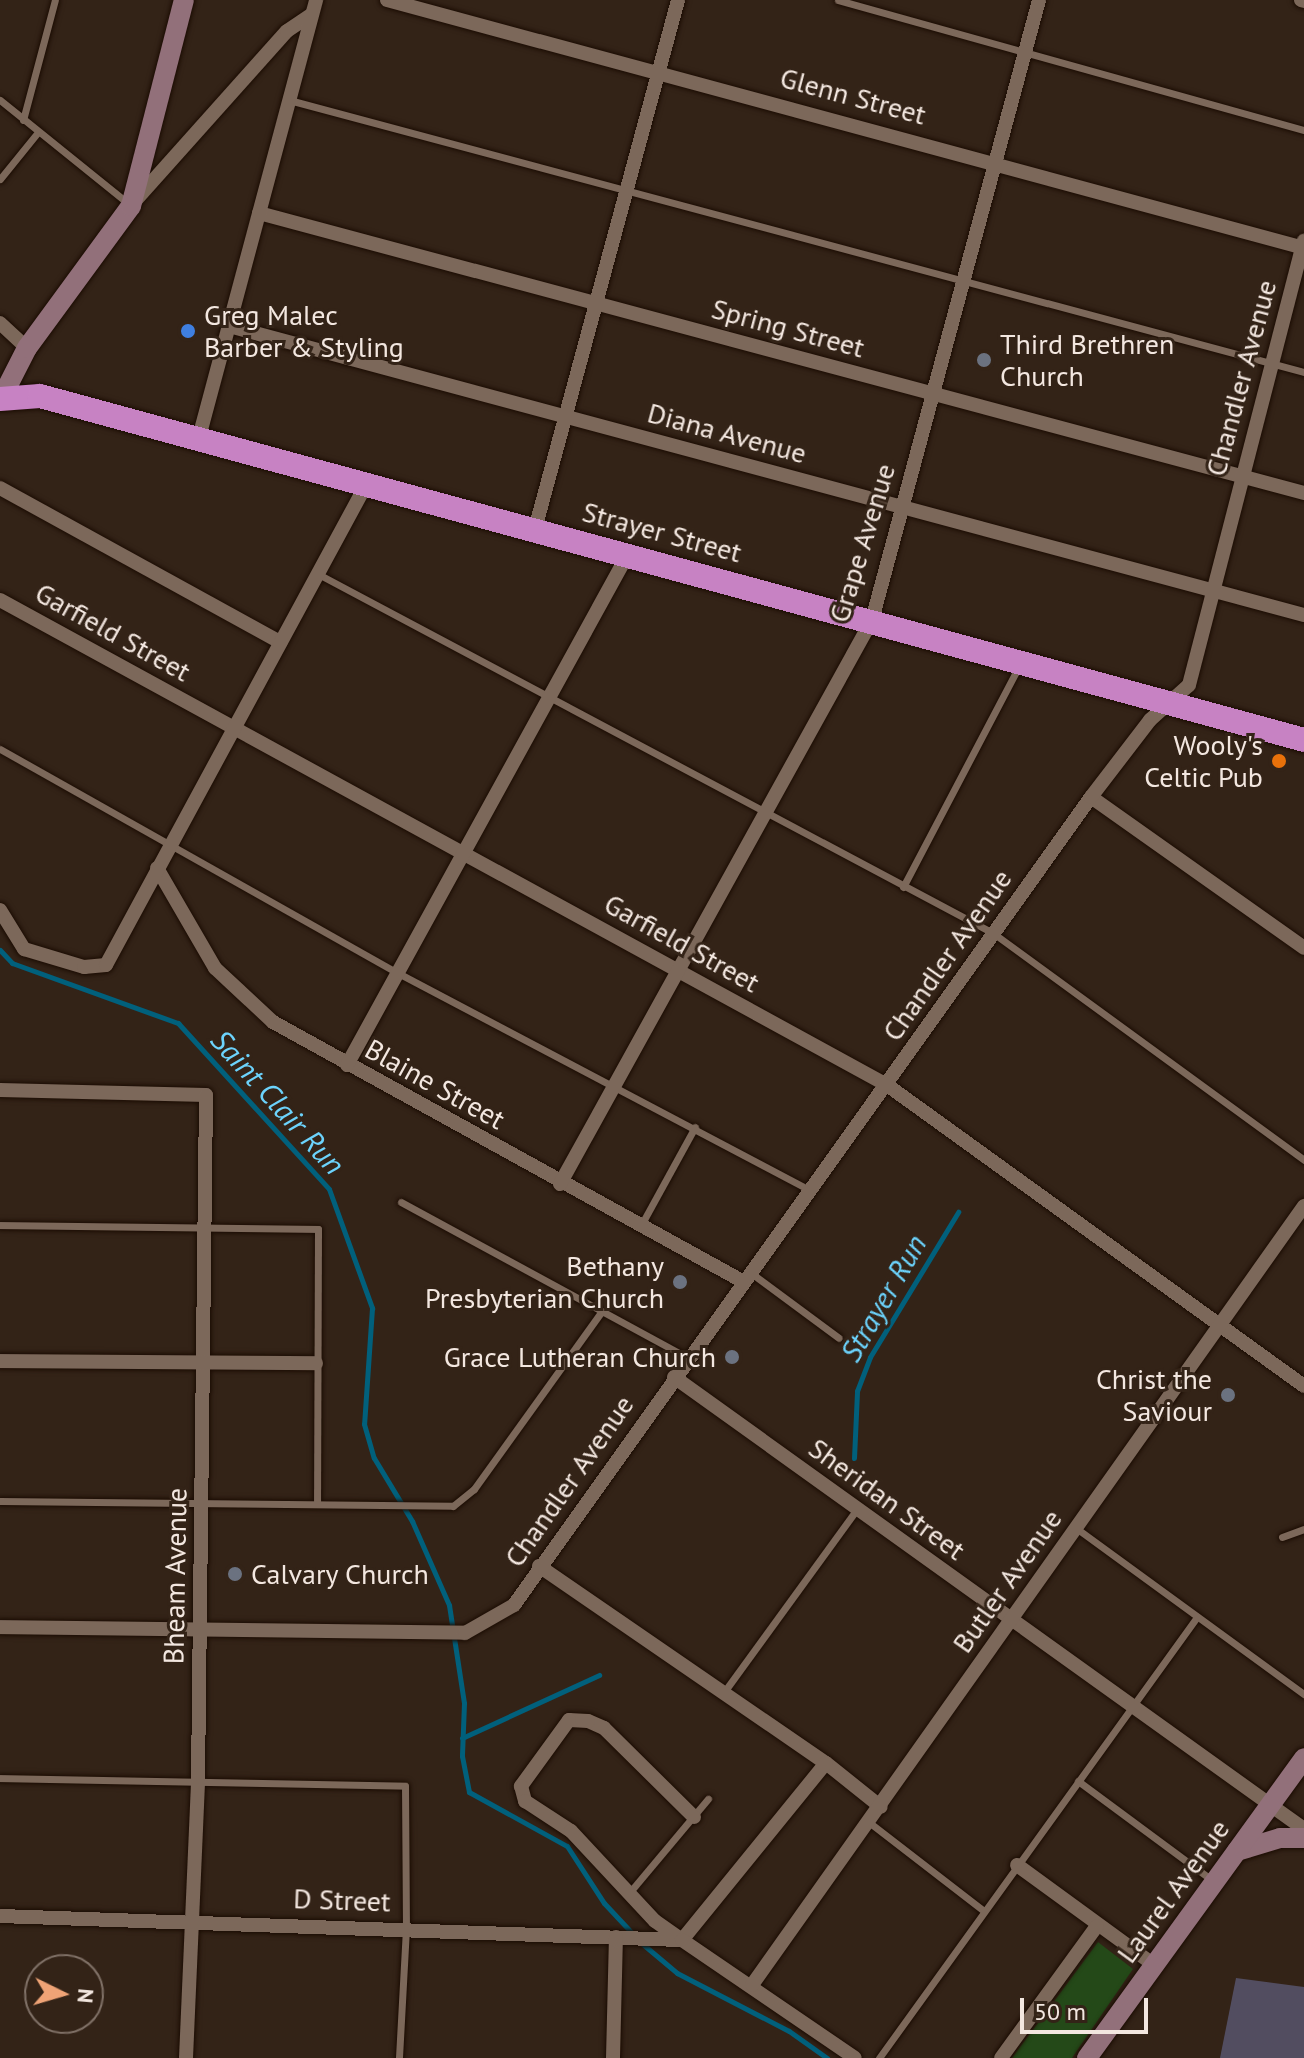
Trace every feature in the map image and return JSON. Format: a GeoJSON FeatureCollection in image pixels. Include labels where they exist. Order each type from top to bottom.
{"type":"FeatureCollection","features":[{"type":"Feature","properties":{"kind":"highway","name":"Strayer Street"},"geometry":{"type":"LineString","coordinates":[[1,399],[40,396],[1304,740]]}},
{"type":"Feature","properties":{"kind":"street"},"geometry":{"type":"LineString","coordinates":[[131,206],[184,0]]}},
{"type":"Feature","properties":{"kind":"street","name":"Glenn Street"},"geometry":{"type":"LineString","coordinates":[[387,0],[996,161],[1303,246]]}},
{"type":"Feature","properties":{"kind":"street"},"geometry":{"type":"LineString","coordinates":[[535,529],[678,0]]}},
{"type":"Feature","properties":{"kind":"street","name":"Grape Avenue"},"geometry":{"type":"LineString","coordinates":[[560,1184],[764,810],[872,620],[1039,0]]}},
{"type":"Feature","properties":{"kind":"street"},"geometry":{"type":"LineString","coordinates":[[1,399],[27,348],[131,206],[287,31],[314,7]]}},
{"type":"Feature","properties":{"kind":"street"},"geometry":{"type":"LineString","coordinates":[[198,441],[314,7]]}},
{"type":"Feature","properties":{"kind":"street","name":"Spring Street"},"geometry":{"type":"LineString","coordinates":[[259,213],[1304,493]]}},
{"type":"Feature","properties":{"kind":"street","name":"Chandler Avenue"},"geometry":{"type":"LineString","coordinates":[[199,1630],[465,1633],[481,1627],[514,1605],[1091,797],[1150,720],[1173,703],[1189,685],[1303,246]]}},
{"type":"Feature","properties":{"kind":"street"},"geometry":{"type":"LineString","coordinates":[[0,323],[27,348]]}},
{"type":"Feature","properties":{"kind":"street","name":"Diana Avenue"},"geometry":{"type":"LineString","coordinates":[[229,326],[1304,615]]}},
{"type":"Feature","properties":{"kind":"street"},"geometry":{"type":"LineString","coordinates":[[0,910],[24,949],[84,967],[106,965],[280,642],[320,575],[366,485]]}},
{"type":"Feature","properties":{"kind":"street"},"geometry":{"type":"LineString","coordinates":[[0,488],[280,642]]}},
{"type":"Feature","properties":{"kind":"street"},"geometry":{"type":"LineString","coordinates":[[347,1065],[628,554]]}},
{"type":"Feature","properties":{"kind":"street","name":"Garfield Street"},"geometry":{"type":"LineString","coordinates":[[0,600],[887,1085],[1304,1386]]}},
{"type":"Feature","properties":{"kind":"street"},"geometry":{"type":"LineString","coordinates":[[1091,797],[1304,948]]}},
{"type":"Feature","properties":{"kind":"street","name":"Blaine Street"},"geometry":{"type":"LineString","coordinates":[[157,868],[215,968],[273,1022],[560,1184],[640,1227],[747,1278]]}},
{"type":"Feature","properties":{"kind":"street","name":"Bheam Avenue"},"geometry":{"type":"LineString","coordinates":[[0,1090],[206,1095],[198,1783],[186,2058]]}},
{"type":"Feature","properties":{"kind":"street","name":"Butler Avenue"},"geometry":{"type":"LineString","coordinates":[[752,1985],[870,1823],[1304,1206]]}},
{"type":"Feature","properties":{"kind":"street"},"geometry":{"type":"LineString","coordinates":[[0,1361],[316,1363]]}},
{"type":"Feature","properties":{"kind":"street","name":"Sheridan Street"},"geometry":{"type":"LineString","coordinates":[[674,1377],[1304,1829]]}},
{"type":"Feature","properties":{"kind":"street"},"geometry":{"type":"LineString","coordinates":[[539,1566],[826,1763],[881,1807]]}},
{"type":"Feature","properties":{"kind":"street"},"geometry":{"type":"LineString","coordinates":[[0,1627],[199,1630]]}},
{"type":"Feature","properties":{"kind":"street","name":"D Street"},"geometry":{"type":"LineString","coordinates":[[694,1817],[604,1728],[588,1721],[569,1720],[529,1768],[521,1786],[525,1801],[571,1831],[629,1893],[682,1940],[855,2058]]}},
{"type":"Feature","properties":{"kind":"street","name":"Laurel Avenue"},"geometry":{"type":"LineString","coordinates":[[1087,2058],[1304,1758]]}},
{"type":"Feature","properties":{"kind":"street"},"geometry":{"type":"LineString","coordinates":[[682,1940],[826,1763]]}},
{"type":"Feature","properties":{"kind":"street"},"geometry":{"type":"LineString","coordinates":[[1237,1851],[1280,1838],[1304,1838]]}},
{"type":"Feature","properties":{"kind":"street"},"geometry":{"type":"LineString","coordinates":[[1017,1865],[1154,1965]]}},
{"type":"Feature","properties":{"kind":"street","name":"D Street"},"geometry":{"type":"LineString","coordinates":[[0,1916],[682,1940]]}},
{"type":"Feature","properties":{"kind":"street"},"geometry":{"type":"LineString","coordinates":[[1001,2058],[1097,1926]]}},
{"type":"Feature","properties":{"kind":"street"},"geometry":{"type":"LineString","coordinates":[[613,2058],[620,1936]]}},
{"type":"Feature","properties":{"kind":"lane"},"geometry":{"type":"LineString","coordinates":[[23,120],[55,0]]}},
{"type":"Feature","properties":{"kind":"lane"},"geometry":{"type":"LineString","coordinates":[[838,0],[1304,130]]}},
{"type":"Feature","properties":{"kind":"lane"},"geometry":{"type":"LineString","coordinates":[[0,100],[131,206]]}},
{"type":"Feature","properties":{"kind":"lane"},"geometry":{"type":"LineString","coordinates":[[287,100],[1304,372]]}},
{"type":"Feature","properties":{"kind":"lane"},"geometry":{"type":"LineString","coordinates":[[0,179],[38,132]]}},
{"type":"Feature","properties":{"kind":"lane"},"geometry":{"type":"LineString","coordinates":[[320,575],[993,933],[1304,1160]]}},
{"type":"Feature","properties":{"kind":"lane"},"geometry":{"type":"LineString","coordinates":[[903,887],[1022,661]]}},
{"type":"Feature","properties":{"kind":"lane"},"geometry":{"type":"LineString","coordinates":[[0,749],[171,842],[398,973],[616,1084],[810,1190]]}},
{"type":"Feature","properties":{"kind":"lane"},"geometry":{"type":"LineString","coordinates":[[640,1227],[695,1127]]}},
{"type":"Feature","properties":{"kind":"lane"},"geometry":{"type":"LineString","coordinates":[[401,1202],[688,1358]]}},
{"type":"Feature","properties":{"kind":"lane"},"geometry":{"type":"LineString","coordinates":[[0,1225],[318,1229],[317,1504]]}},
{"type":"Feature","properties":{"kind":"lane"},"geometry":{"type":"LineString","coordinates":[[747,1278],[839,1338]]}},
{"type":"Feature","properties":{"kind":"lane"},"geometry":{"type":"LineString","coordinates":[[0,1501],[203,1501],[412,1506],[461,1503],[601,1312]]}},
{"type":"Feature","properties":{"kind":"lane"},"geometry":{"type":"LineString","coordinates":[[723,1693],[857,1509]]}},
{"type":"Feature","properties":{"kind":"lane"},"geometry":{"type":"LineString","coordinates":[[1076,1528],[1304,1694]]}},
{"type":"Feature","properties":{"kind":"lane"},"geometry":{"type":"LineString","coordinates":[[1282,1537],[1304,1529]]}},
{"type":"Feature","properties":{"kind":"lane"},"geometry":{"type":"LineString","coordinates":[[879,2058],[1197,1617]]}},
{"type":"Feature","properties":{"kind":"lane"},"geometry":{"type":"LineString","coordinates":[[0,1778],[405,1786],[406,1928],[399,2058]]}},
{"type":"Feature","properties":{"kind":"lane"},"geometry":{"type":"LineString","coordinates":[[1078,1781],[1214,1882]]}},
{"type":"Feature","properties":{"kind":"lane"},"geometry":{"type":"LineString","coordinates":[[629,1893],[708,1799]]}},
{"type":"Feature","properties":{"kind":"lane"},"geometry":{"type":"LineString","coordinates":[[870,1823],[984,1911]]}},
{"type":"Feature","properties":{"kind":"green space"},"geometry":{"type":"Polygon","coordinates":[[[1098,1942],[1133,1969],[1072,2058],[1012,2058],[1098,1942]]]}},
{"type":"Feature","properties":{"kind":"building"},"geometry":{"type":"Polygon","coordinates":[[[1236,1978],[1304,1987],[1304,2058],[1220,2058],[1236,1978]]]}},
{"type":"Feature","properties":{"kind":"waterway","name":"Saint Clair Run"},"geometry":{"type":"LineString","coordinates":[[0,950],[12,963],[178,1023],[329,1189],[372,1308],[364,1424],[374,1458],[412,1521],[449,1605],[464,1703],[462,1756],[469,1792],[567,1846],[604,1903],[633,1934]]}},
{"type":"Feature","properties":{"kind":"waterway","name":"Strayer Run"},"geometry":{"type":"LineString","coordinates":[[854,1458],[857,1391],[870,1357],[958,1212]]}},
{"type":"Feature","properties":{"kind":"waterway","name":"Strayer Run"},"geometry":{"type":"LineString","coordinates":[[462,1738],[599,1675]]}},
{"type":"Feature","properties":{"kind":"waterway","name":"Saint Clair Run"},"geometry":{"type":"LineString","coordinates":[[639,1941],[677,1973],[789,2031],[827,2058]]}},
{"type":"Feature","properties":{"kind":"place","name":"Greg Malec Barber & Styling"},"geometry":{"type":"Point","coordinates":[188,331]}},
{"type":"Feature","properties":{"kind":"place","name":"Third Brethren Church"},"geometry":{"type":"Point","coordinates":[984,360]}},
{"type":"Feature","properties":{"kind":"place","name":"Wooly's Celtic Pub"},"geometry":{"type":"Point","coordinates":[1279,761]}},
{"type":"Feature","properties":{"kind":"place","name":"Bethany Presbyterian Church"},"geometry":{"type":"Point","coordinates":[680,1282]}},
{"type":"Feature","properties":{"kind":"place","name":"Grace Lutheran Church"},"geometry":{"type":"Point","coordinates":[732,1357]}},
{"type":"Feature","properties":{"kind":"place","name":"Christ the Saviour"},"geometry":{"type":"Point","coordinates":[1228,1395]}},
{"type":"Feature","properties":{"kind":"place","name":"Calvary Church"},"geometry":{"type":"Point","coordinates":[235,1574]}}]}
